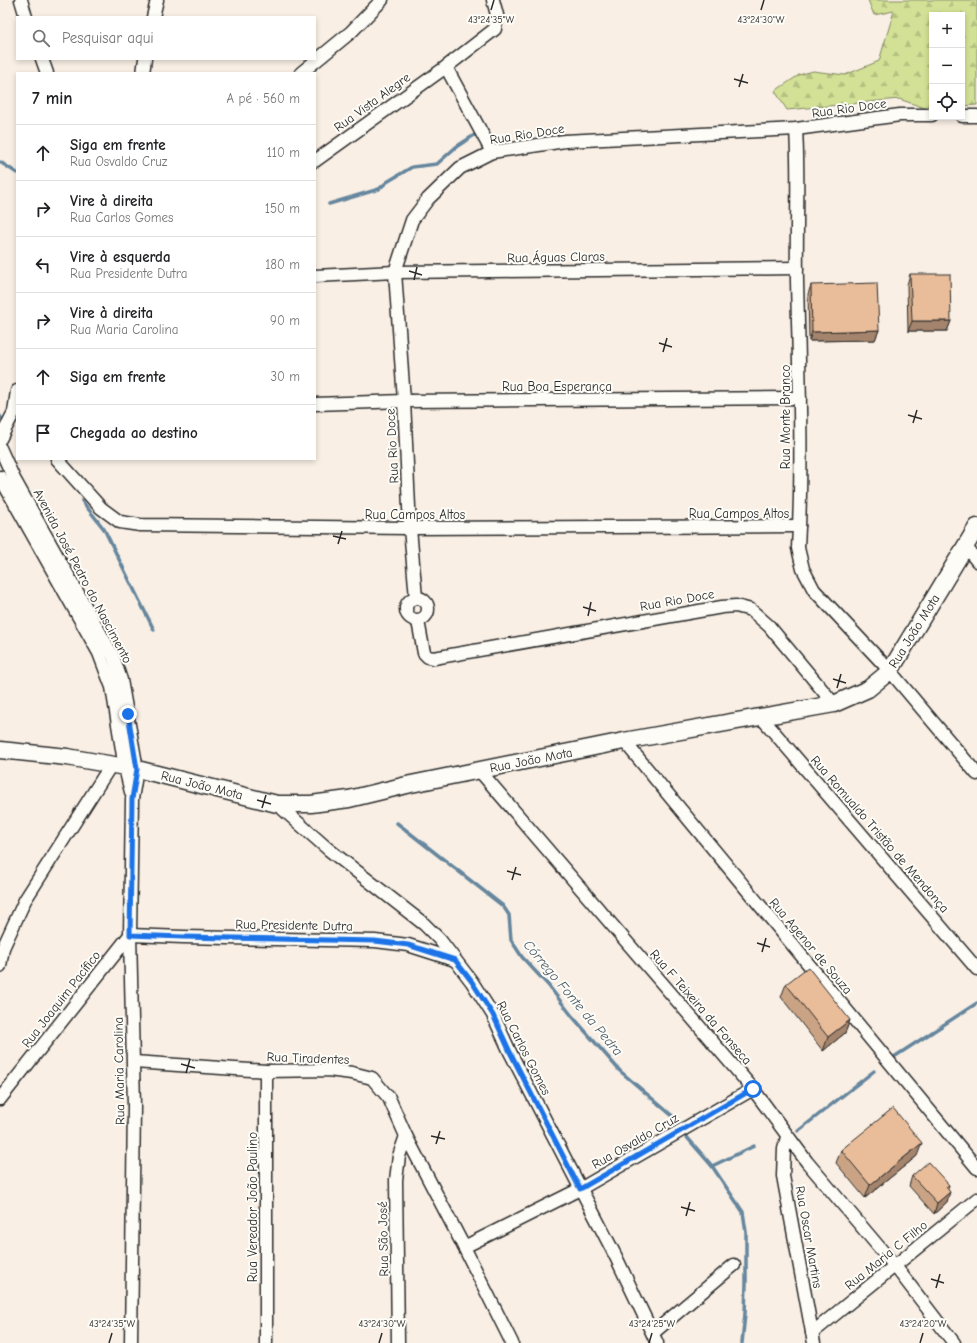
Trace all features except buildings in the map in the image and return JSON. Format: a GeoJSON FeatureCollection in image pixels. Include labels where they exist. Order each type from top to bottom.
{"type":"FeatureCollection","features":[{"type":"Feature","properties":{"kind":"main road","name":"Rua João Mota"},"geometry":{"type":"LineString","coordinates":[[0,750],[67,757],[124,767],[277,804],[311,804],[331,802],[411,784],[624,741],[834,704],[868,688],[890,671],[977,528]]}},
{"type":"Feature","properties":{"kind":"street"},"geometry":{"type":"LineString","coordinates":[[21,0],[26,16]]}},
{"type":"Feature","properties":{"kind":"street"},"geometry":{"type":"LineString","coordinates":[[153,16],[157,0]]}},
{"type":"Feature","properties":{"kind":"street"},"geometry":{"type":"LineString","coordinates":[[302,72],[351,32],[382,0]]}},
{"type":"Feature","properties":{"kind":"street","name":"Rua Vista Alegre"},"geometry":{"type":"LineString","coordinates":[[316,160],[446,67],[495,29],[497,15],[493,0]]}},
{"type":"Feature","properties":{"kind":"street"},"geometry":{"type":"LineString","coordinates":[[42,60],[47,72]]}},
{"type":"Feature","properties":{"kind":"street"},"geometry":{"type":"LineString","coordinates":[[143,72],[145,60]]}},
{"type":"Feature","properties":{"kind":"street"},"geometry":{"type":"LineString","coordinates":[[446,67],[492,152]]}},
{"type":"Feature","properties":{"kind":"street","name":"Rua Rio Doce"},"geometry":{"type":"LineString","coordinates":[[834,704],[769,626],[751,610],[736,606],[722,606],[434,658],[428,657],[424,653],[418,621],[426,616],[428,608],[424,600],[421,598],[416,598],[410,528],[404,401],[395,272],[412,220],[428,199],[460,168],[492,152],[565,141],[796,129],[900,115],[929,115]]}},
{"type":"Feature","properties":{"kind":"street"},"geometry":{"type":"LineString","coordinates":[[965,116],[977,116]]}},
{"type":"Feature","properties":{"kind":"street","name":"Rua Monte Branco"},"geometry":{"type":"LineString","coordinates":[[796,129],[798,166],[797,268],[800,398],[798,548],[802,569],[814,590],[890,671],[977,774]]}},
{"type":"Feature","properties":{"kind":"street","name":"Rua Águas Claras"},"geometry":{"type":"LineString","coordinates":[[316,276],[395,272],[797,268]]}},
{"type":"Feature","properties":{"kind":"street","name":"Rua Boa Esperança"},"geometry":{"type":"LineString","coordinates":[[316,404],[404,401],[800,398]]}},
{"type":"Feature","properties":{"kind":"street"},"geometry":{"type":"LineString","coordinates":[[0,439],[16,413]]}},
{"type":"Feature","properties":{"kind":"street","name":"Avenida José Pedro do Nascimento"},"geometry":{"type":"LineString","coordinates":[[0,448],[14,479],[113,656],[121,680],[124,767]]}},
{"type":"Feature","properties":{"kind":"street","name":"Rua Campos Altos"},"geometry":{"type":"LineString","coordinates":[[58,460],[101,508],[120,522],[140,525],[410,528],[799,526]]}},
{"type":"Feature","properties":{"kind":"street","name":"Avenida José Pedro do Nascimento"},"geometry":{"type":"LineString","coordinates":[[0,477],[99,653],[112,687],[124,767]]}},
{"type":"Feature","properties":{"kind":"street"},"geometry":{"type":"LineString","coordinates":[[966,547],[977,561]]}},
{"type":"Feature","properties":{"kind":"street","name":"Rua Romualdo Tristão de Mendonça"},"geometry":{"type":"LineString","coordinates":[[761,717],[977,969]]}},
{"type":"Feature","properties":{"kind":"street","name":"Rua Agenor de Souza"},"geometry":{"type":"LineString","coordinates":[[624,741],[977,1168]]}},
{"type":"Feature","properties":{"kind":"street"},"geometry":{"type":"LineString","coordinates":[[0,966],[3,948],[25,900],[124,767]]}},
{"type":"Feature","properties":{"kind":"street","name":"Rua Maria Carolina"},"geometry":{"type":"LineString","coordinates":[[124,767],[132,799],[130,935],[134,1106],[131,1343]]}},
{"type":"Feature","properties":{"kind":"street","name":"Rua F Teixeira da Fonseca"},"geometry":{"type":"LineString","coordinates":[[479,770],[753,1089],[787,1137],[895,1266],[954,1343]]}},
{"type":"Feature","properties":{"kind":"street","name":"Rua Carlos Gomes"},"geometry":{"type":"LineString","coordinates":[[277,804],[328,849],[424,924],[440,940],[472,982],[493,1015],[510,1052],[616,1257],[655,1338]]}},
{"type":"Feature","properties":{"kind":"street","name":"Rua Presidente Dutra"},"geometry":{"type":"LineString","coordinates":[[130,935],[375,941],[408,945],[455,960]]}},
{"type":"Feature","properties":{"kind":"street","name":"Rua Joaquim Pacífico"},"geometry":{"type":"LineString","coordinates":[[0,1099],[130,935]]}},
{"type":"Feature","properties":{"kind":"street","name":"Rua Tiradentes"},"geometry":{"type":"LineString","coordinates":[[134,1062],[266,1071],[328,1070],[352,1073],[372,1078],[389,1098],[406,1136],[512,1343]]}},
{"type":"Feature","properties":{"kind":"street","name":"Rua Vereador João Paulino"},"geometry":{"type":"LineString","coordinates":[[266,1071],[266,1343]]}},
{"type":"Feature","properties":{"kind":"street","name":"Rua Osvaldo Cruz"},"geometry":{"type":"LineString","coordinates":[[464,1247],[580,1189],[753,1089]]}},
{"type":"Feature","properties":{"kind":"street","name":"Rua São José"},"geometry":{"type":"LineString","coordinates":[[398,1343],[396,1180],[399,1156],[406,1136]]}},
{"type":"Feature","properties":{"kind":"street","name":"Rua Oscar Martins"},"geometry":{"type":"LineString","coordinates":[[787,1137],[784,1149],[783,1176],[813,1338]]}},
{"type":"Feature","properties":{"kind":"street","name":"Rua Maria C Filho"},"geometry":{"type":"LineString","coordinates":[[813,1338],[895,1266],[977,1199]]}},
{"type":"Feature","properties":{"kind":"street"},"geometry":{"type":"LineString","coordinates":[[655,1338],[734,1265]]}},
{"type":"Feature","properties":{"kind":"green space"},"geometry":{"type":"Polygon","coordinates":[[[868,0],[977,0],[977,105],[965,106],[965,12],[929,12],[929,107],[922,107],[899,99],[787,110],[775,91],[799,75],[813,71],[845,75],[879,61],[894,11],[874,15],[868,0]]]}},
{"type":"Feature","properties":{"kind":"waterway"},"geometry":{"type":"LineString","coordinates":[[329,204],[379,189],[387,182],[412,167],[437,164],[456,147],[479,132]]}},
{"type":"Feature","properties":{"kind":"waterway"},"geometry":{"type":"LineString","coordinates":[[0,162],[16,172]]}},
{"type":"Feature","properties":{"kind":"waterway","name":"Córrego Fonte da Pedra"},"geometry":{"type":"LineString","coordinates":[[82,501],[104,529],[154,630]]}},
{"type":"Feature","properties":{"kind":"waterway","name":"Córrego Fonte da Pedra"},"geometry":{"type":"LineString","coordinates":[[397,823],[503,906],[509,915],[511,940],[522,957],[548,985],[572,1016],[620,1071],[676,1119]]}},
{"type":"Feature","properties":{"kind":"waterway"},"geometry":{"type":"LineString","coordinates":[[894,1057],[977,1003]]}},
{"type":"Feature","properties":{"kind":"waterway"},"geometry":{"type":"LineString","coordinates":[[798,1131],[874,1071]]}},
{"type":"Feature","properties":{"kind":"waterway","name":"Córrego Fonte da Pedra"},"geometry":{"type":"LineString","coordinates":[[685,1135],[712,1166],[743,1212],[746,1232],[746,1283],[742,1343]]}},
{"type":"Feature","properties":{"kind":"waterway"},"geometry":{"type":"LineString","coordinates":[[712,1166],[754,1146]]}},
{"type":"Feature","properties":{"kind":"route"},"geometry":{"type":"LineString","coordinates":[[128,714],[137,769],[132,799],[130,935],[375,941],[408,945],[455,960],[472,982],[493,1015],[510,1052],[580,1189],[753,1089]]}}]}
